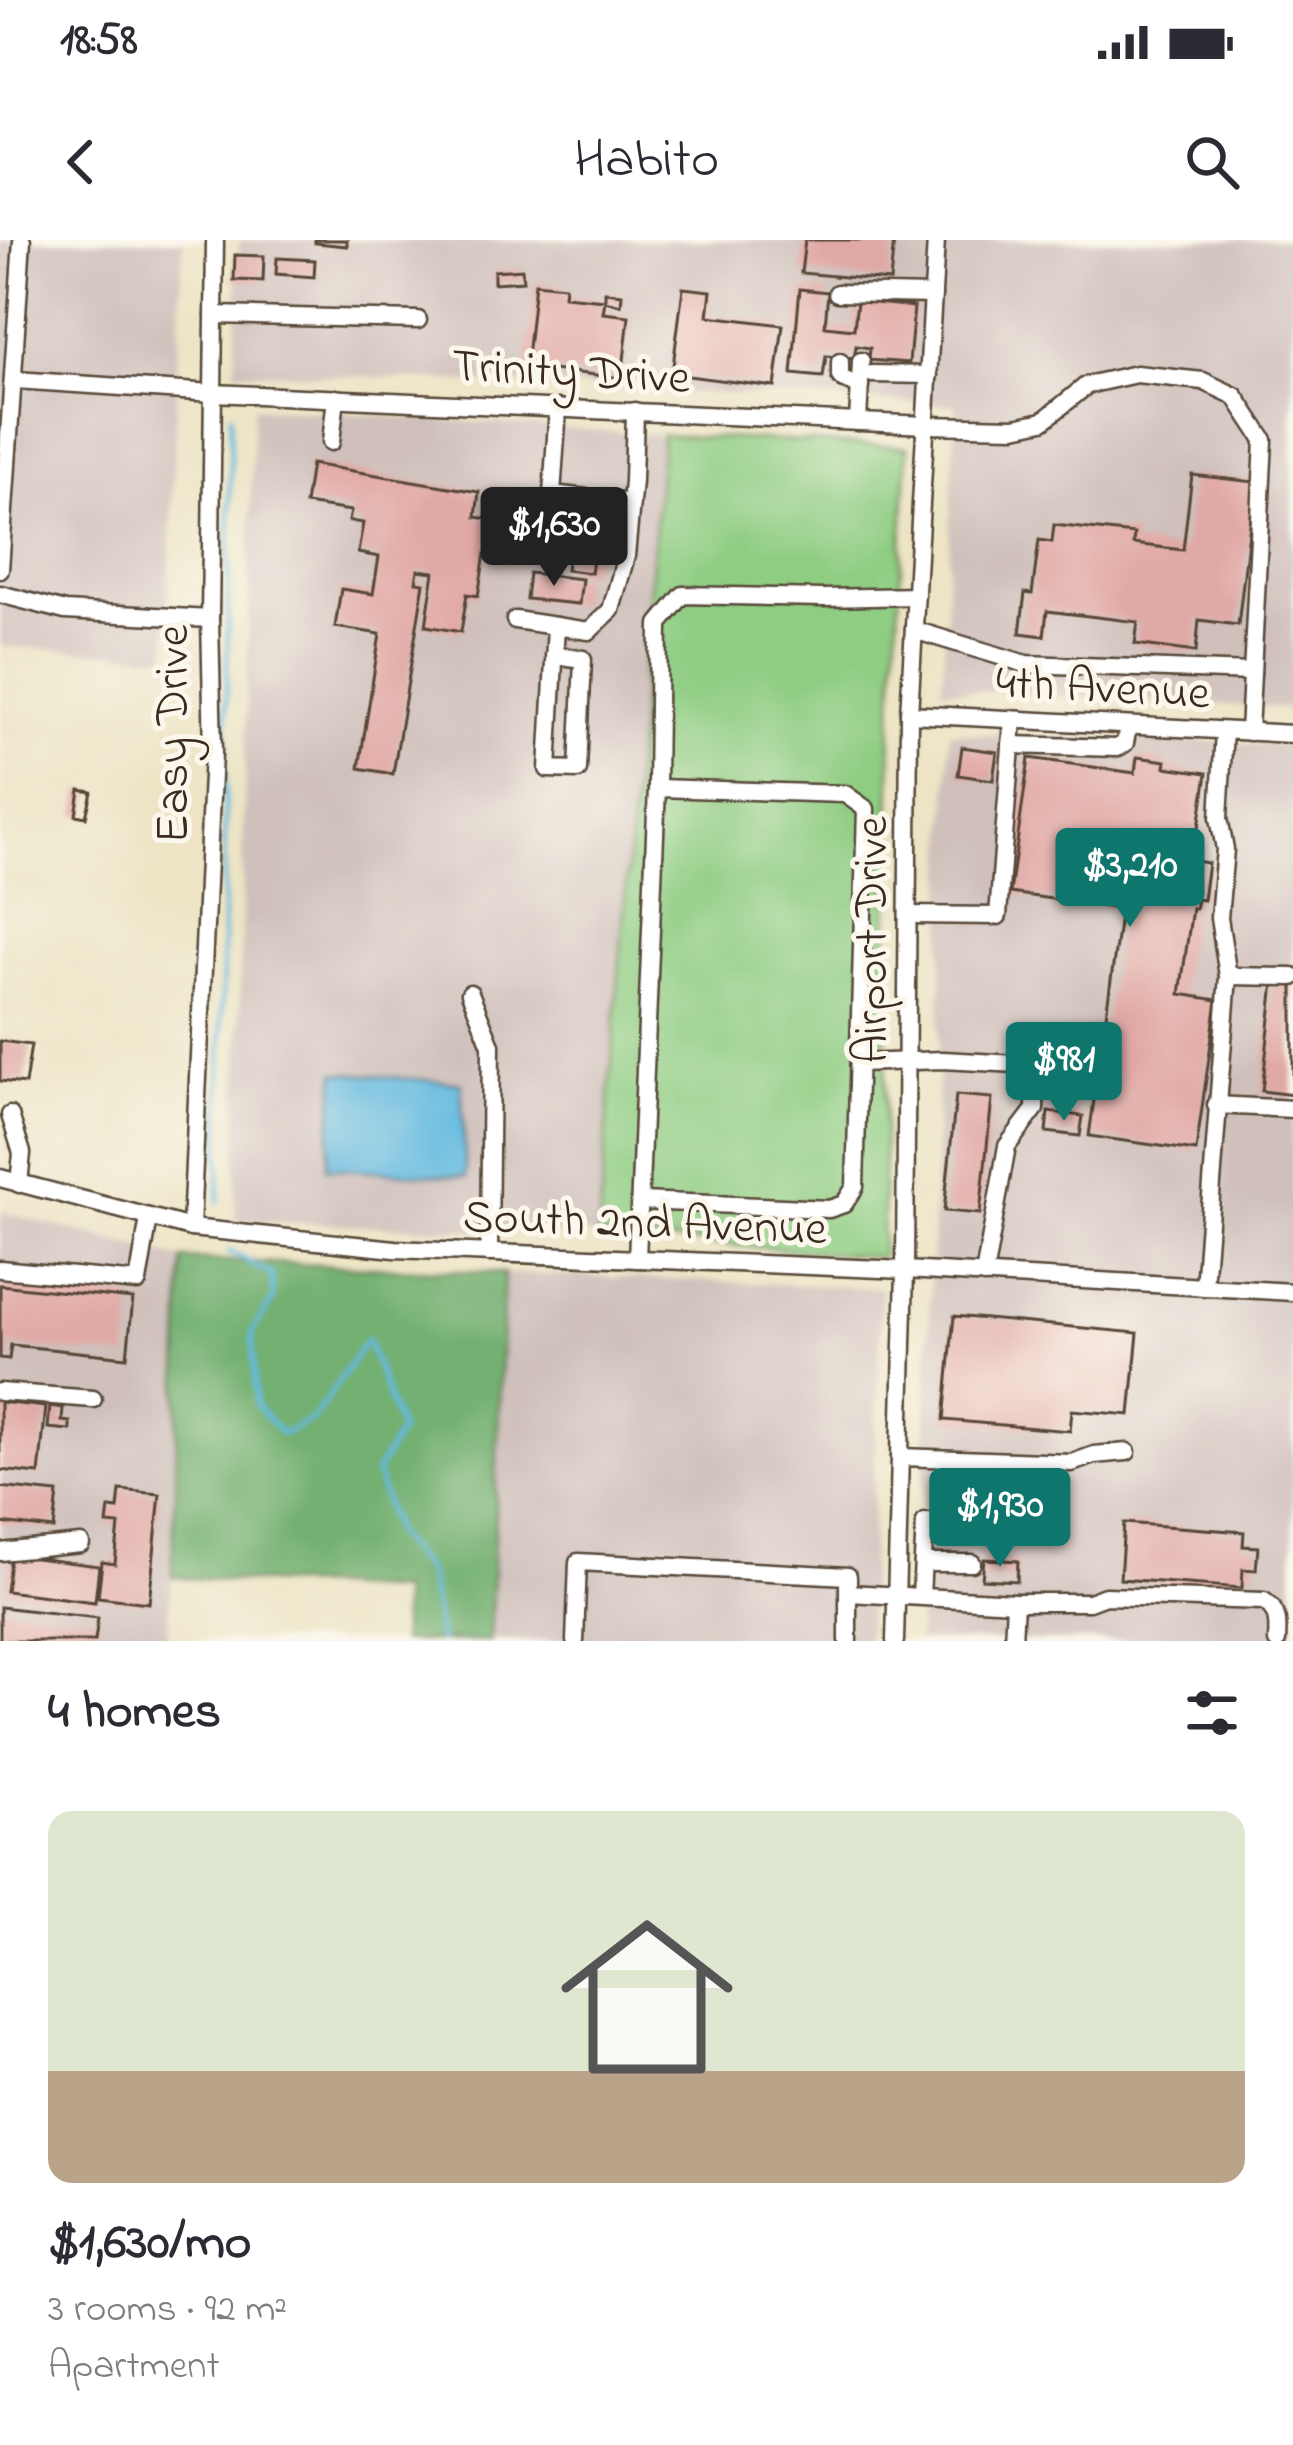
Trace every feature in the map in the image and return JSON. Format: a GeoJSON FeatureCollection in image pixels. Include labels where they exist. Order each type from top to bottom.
{"type":"FeatureCollection","features":[{"type":"Feature","properties":{"kind":"street"},"geometry":{"type":"LineString","coordinates":[[0,570],[15,380],[10,289],[22,240]]}},
{"type":"Feature","properties":{"kind":"street","name":"Easy Drive"},"geometry":{"type":"LineString","coordinates":[[191,1228],[213,753],[215,240]]}},
{"type":"Feature","properties":{"kind":"street","name":"Airport Drive"},"geometry":{"type":"LineString","coordinates":[[895,1641],[905,1270],[909,714],[936,240]]}},
{"type":"Feature","properties":{"kind":"street"},"geometry":{"type":"LineString","coordinates":[[837,293],[933,295]]}},
{"type":"Feature","properties":{"kind":"street"},"geometry":{"type":"LineString","coordinates":[[214,315],[418,320]]}},
{"type":"Feature","properties":{"kind":"street"},"geometry":{"type":"LineString","coordinates":[[839,362],[840,376],[929,375]]}},
{"type":"Feature","properties":{"kind":"street"},"geometry":{"type":"LineString","coordinates":[[858,422],[864,374]]}},
{"type":"Feature","properties":{"kind":"street","name":"Trinity Drive"},"geometry":{"type":"LineString","coordinates":[[15,380],[213,393],[1015,427],[1043,421],[1087,385],[1136,374],[1203,381],[1235,396],[1264,440],[1249,732]]}},
{"type":"Feature","properties":{"kind":"street"},"geometry":{"type":"LineString","coordinates":[[332,442],[336,398]]}},
{"type":"Feature","properties":{"kind":"street"},"geometry":{"type":"LineString","coordinates":[[558,408],[553,494],[632,503]]}},
{"type":"Feature","properties":{"kind":"street"},"geometry":{"type":"LineString","coordinates":[[515,620],[590,631],[611,610],[626,556],[635,411]]}},
{"type":"Feature","properties":{"kind":"street"},"geometry":{"type":"LineString","coordinates":[[0,594],[65,611],[210,619]]}},
{"type":"Feature","properties":{"kind":"street"},"geometry":{"type":"LineString","coordinates":[[638,1259],[659,624],[683,595],[916,596]]}},
{"type":"Feature","properties":{"kind":"street"},"geometry":{"type":"LineString","coordinates":[[554,655],[583,659],[578,770],[548,769],[554,655],[556,626]]}},
{"type":"Feature","properties":{"kind":"street"},"geometry":{"type":"LineString","coordinates":[[914,630],[1025,664],[1252,672]]}},
{"type":"Feature","properties":{"kind":"street","name":"4th Avenue"},"geometry":{"type":"LineString","coordinates":[[909,714],[1293,734]]}},
{"type":"Feature","properties":{"kind":"street"},"geometry":{"type":"LineString","coordinates":[[908,916],[998,916],[1013,720]]}},
{"type":"Feature","properties":{"kind":"street"},"geometry":{"type":"LineString","coordinates":[[1011,745],[1117,748],[1125,743],[1128,726]]}},
{"type":"Feature","properties":{"kind":"street"},"geometry":{"type":"LineString","coordinates":[[1204,1287],[1228,976],[1219,918],[1225,848],[1219,818],[1224,731]]}},
{"type":"Feature","properties":{"kind":"street"},"geometry":{"type":"LineString","coordinates":[[641,1201],[829,1209],[844,1204],[855,1187],[860,1064],[866,809],[845,794],[657,788]]}},
{"type":"Feature","properties":{"kind":"street"},"geometry":{"type":"LineString","coordinates":[[1228,976],[1293,977]]}},
{"type":"Feature","properties":{"kind":"street"},"geometry":{"type":"LineString","coordinates":[[470,993],[490,1045],[489,1253]]}},
{"type":"Feature","properties":{"kind":"street"},"geometry":{"type":"LineString","coordinates":[[860,1064],[943,1060],[1036,1065],[1035,1109],[1007,1146],[984,1275]]}},
{"type":"Feature","properties":{"kind":"street"},"geometry":{"type":"LineString","coordinates":[[1216,1105],[1293,1108]]}},
{"type":"Feature","properties":{"kind":"street"},"geometry":{"type":"LineString","coordinates":[[10,1115],[22,1154],[19,1184]]}},
{"type":"Feature","properties":{"kind":"street","name":"South 2nd Avenue"},"geometry":{"type":"LineString","coordinates":[[0,1178],[191,1228],[395,1249],[1293,1292]]}},
{"type":"Feature","properties":{"kind":"street"},"geometry":{"type":"LineString","coordinates":[[0,1269],[138,1282],[149,1218]]}},
{"type":"Feature","properties":{"kind":"street"},"geometry":{"type":"LineString","coordinates":[[0,1392],[93,1399]]}},
{"type":"Feature","properties":{"kind":"street"},"geometry":{"type":"LineString","coordinates":[[900,1457],[1072,1463],[1127,1452]]}},
{"type":"Feature","properties":{"kind":"street"},"geometry":{"type":"LineString","coordinates":[[921,1596],[925,1522],[976,1525]]}},
{"type":"Feature","properties":{"kind":"street"},"geometry":{"type":"LineString","coordinates":[[0,1552],[81,1544]]}},
{"type":"Feature","properties":{"kind":"street"},"geometry":{"type":"LineString","coordinates":[[575,1641],[578,1562],[848,1576],[848,1641]]}},
{"type":"Feature","properties":{"kind":"street"},"geometry":{"type":"LineString","coordinates":[[923,1563],[972,1563]]}},
{"type":"Feature","properties":{"kind":"street"},"geometry":{"type":"LineString","coordinates":[[848,1593],[1015,1602],[1089,1602],[1105,1596],[1264,1600],[1278,1618],[1277,1641]]}},
{"type":"Feature","properties":{"kind":"street"},"geometry":{"type":"LineString","coordinates":[[1013,1641],[1015,1602]]}},
{"type":"Feature","properties":{"kind":"shaded area"},"geometry":{"type":"Polygon","coordinates":[[[0,240],[183,240],[166,656],[0,646],[0,240]]]}},
{"type":"Feature","properties":{"kind":"shaded area"},"geometry":{"type":"Polygon","coordinates":[[[239,240],[1293,240],[1293,709],[942,689],[956,405],[235,371],[239,240]]]}},
{"type":"Feature","properties":{"kind":"shaded area"},"geometry":{"type":"Polygon","coordinates":[[[253,407],[662,435],[597,1235],[235,1220],[253,407]]]}},
{"type":"Feature","properties":{"kind":"shaded area"},"geometry":{"type":"Polygon","coordinates":[[[950,732],[1293,745],[1293,1641],[918,1641],[950,732]]]}},
{"type":"Feature","properties":{"kind":"shaded area"},"geometry":{"type":"Polygon","coordinates":[[[0,1211],[183,1259],[167,1641],[0,1641],[0,1211]]]}},
{"type":"Feature","properties":{"kind":"shaded area"},"geometry":{"type":"Polygon","coordinates":[[[504,1273],[882,1288],[867,1641],[490,1641],[504,1273]]]}},
{"type":"Feature","properties":{"kind":"green space"},"geometry":{"type":"Polygon","coordinates":[[[662,435],[908,447],[892,719],[882,1257],[598,1235],[662,435]]]}},
{"type":"Feature","properties":{"kind":"green space"},"geometry":{"type":"Polygon","coordinates":[[[183,1259],[504,1273],[490,1641],[401,1641],[401,1591],[172,1577],[183,1259]]]}},
{"type":"Feature","properties":{"kind":"water"},"geometry":{"type":"Polygon","coordinates":[[[336,1072],[461,1083],[466,1177],[327,1168],[336,1072]]]}},
{"type":"Feature","properties":{"kind":"building"},"geometry":{"type":"Polygon","coordinates":[[[347,240],[347,246],[315,243],[347,240]]]}},
{"type":"Feature","properties":{"kind":"building"},"geometry":{"type":"Polygon","coordinates":[[[805,240],[894,240],[890,281],[801,273],[805,240]]]}},
{"type":"Feature","properties":{"kind":"building"},"geometry":{"type":"Polygon","coordinates":[[[235,255],[264,256],[263,281],[234,280],[235,255]]]}},
{"type":"Feature","properties":{"kind":"building"},"geometry":{"type":"Polygon","coordinates":[[[277,258],[315,260],[314,277],[276,274],[277,258]]]}},
{"type":"Feature","properties":{"kind":"building"},"geometry":{"type":"Polygon","coordinates":[[[522,269],[523,281],[494,283],[494,271],[522,269]]]}},
{"type":"Feature","properties":{"kind":"building"},"geometry":{"type":"Polygon","coordinates":[[[535,283],[565,286],[564,296],[605,300],[605,292],[622,294],[621,305],[605,301],[603,313],[629,316],[622,378],[526,367],[535,283]]]}},
{"type":"Feature","properties":{"kind":"building"},"geometry":{"type":"Polygon","coordinates":[[[683,288],[711,291],[708,316],[783,325],[775,387],[672,374],[683,288]]]}},
{"type":"Feature","properties":{"kind":"building"},"geometry":{"type":"Polygon","coordinates":[[[800,289],[828,292],[825,326],[854,329],[857,301],[914,307],[909,363],[869,360],[870,348],[856,346],[854,359],[826,356],[823,377],[792,374],[800,289]]]}},
{"type":"Feature","properties":{"kind":"building"},"geometry":{"type":"Polygon","coordinates":[[[311,464],[479,492],[476,517],[508,522],[502,557],[485,554],[478,596],[467,594],[461,632],[426,626],[434,572],[418,570],[416,582],[424,583],[393,774],[359,768],[380,634],[335,627],[341,589],[373,594],[379,557],[358,553],[363,523],[349,521],[351,511],[305,504],[311,464]]]}},
{"type":"Feature","properties":{"kind":"building"},"geometry":{"type":"Polygon","coordinates":[[[1192,475],[1255,482],[1238,625],[1199,620],[1196,652],[1135,644],[1138,622],[1047,611],[1044,636],[1020,633],[1025,593],[1032,594],[1039,540],[1052,542],[1054,525],[1134,534],[1133,544],[1183,550],[1192,475]]]}},
{"type":"Feature","properties":{"kind":"building"},"geometry":{"type":"Polygon","coordinates":[[[573,522],[598,526],[591,573],[566,570],[573,522]]]}},
{"type":"Feature","properties":{"kind":"building"},"geometry":{"type":"Polygon","coordinates":[[[529,573],[582,579],[579,604],[526,599],[529,573]]]}},
{"type":"Feature","properties":{"kind":"building"},"geometry":{"type":"Polygon","coordinates":[[[962,747],[997,752],[993,780],[958,775],[962,747]]]}},
{"type":"Feature","properties":{"kind":"building"},"geometry":{"type":"Polygon","coordinates":[[[1137,757],[1207,773],[1194,861],[1208,863],[1203,900],[1197,899],[1192,908],[1180,994],[1217,1000],[1196,1151],[1089,1136],[1121,909],[1010,893],[1029,758],[1135,773],[1137,757]]]}},
{"type":"Feature","properties":{"kind":"building"},"geometry":{"type":"Polygon","coordinates":[[[80,790],[92,792],[86,817],[76,815],[80,790]]]}},
{"type":"Feature","properties":{"kind":"building"},"geometry":{"type":"Polygon","coordinates":[[[1274,982],[1293,984],[1293,1095],[1262,1091],[1274,982]]]}},
{"type":"Feature","properties":{"kind":"building"},"geometry":{"type":"Polygon","coordinates":[[[0,1041],[31,1045],[25,1084],[0,1081],[0,1041]]]}},
{"type":"Feature","properties":{"kind":"building"},"geometry":{"type":"Polygon","coordinates":[[[956,1095],[992,1098],[980,1214],[944,1211],[956,1095]]]}},
{"type":"Feature","properties":{"kind":"building"},"geometry":{"type":"Polygon","coordinates":[[[1048,1112],[1083,1116],[1080,1136],[1046,1132],[1048,1112]]]}},
{"type":"Feature","properties":{"kind":"building"},"geometry":{"type":"Polygon","coordinates":[[[0,1285],[133,1299],[127,1357],[11,1345],[9,1359],[0,1358],[0,1285]]]}},
{"type":"Feature","properties":{"kind":"building"},"geometry":{"type":"Polygon","coordinates":[[[954,1316],[1138,1333],[1130,1415],[1072,1410],[1070,1431],[944,1420],[954,1316]]]}},
{"type":"Feature","properties":{"kind":"building"},"geometry":{"type":"Polygon","coordinates":[[[0,1402],[46,1407],[39,1474],[0,1470],[0,1402]]]}},
{"type":"Feature","properties":{"kind":"building"},"geometry":{"type":"Polygon","coordinates":[[[50,1406],[63,1408],[62,1421],[70,1422],[70,1430],[48,1428],[50,1406]]]}},
{"type":"Feature","properties":{"kind":"building"},"geometry":{"type":"Polygon","coordinates":[[[0,1487],[58,1493],[54,1529],[0,1523],[0,1487]]]}},
{"type":"Feature","properties":{"kind":"building"},"geometry":{"type":"Polygon","coordinates":[[[120,1490],[160,1494],[149,1603],[98,1597],[102,1562],[115,1564],[119,1525],[107,1524],[109,1508],[118,1509],[120,1490]]]}},
{"type":"Feature","properties":{"kind":"building"},"geometry":{"type":"Polygon","coordinates":[[[1124,1523],[1244,1532],[1243,1546],[1258,1547],[1256,1570],[1243,1569],[1242,1588],[1120,1579],[1124,1523]]]}},
{"type":"Feature","properties":{"kind":"building"},"geometry":{"type":"Polygon","coordinates":[[[11,1555],[99,1566],[95,1602],[6,1591],[11,1555]]]}},
{"type":"Feature","properties":{"kind":"building"},"geometry":{"type":"Polygon","coordinates":[[[984,1559],[1018,1561],[1017,1581],[982,1579],[984,1559]]]}},
{"type":"Feature","properties":{"kind":"building"},"geometry":{"type":"Polygon","coordinates":[[[0,1607],[98,1618],[95,1641],[0,1641],[0,1607]]]}},
{"type":"Feature","properties":{"kind":"waterway"},"geometry":{"type":"LineString","coordinates":[[219,1201],[231,415]]}},
{"type":"Feature","properties":{"kind":"waterway"},"geometry":{"type":"LineString","coordinates":[[229,1251],[272,1275],[273,1299],[252,1332],[256,1406],[282,1434],[313,1419],[367,1339],[400,1431],[376,1472],[395,1535],[428,1573],[440,1641]]}}]}
